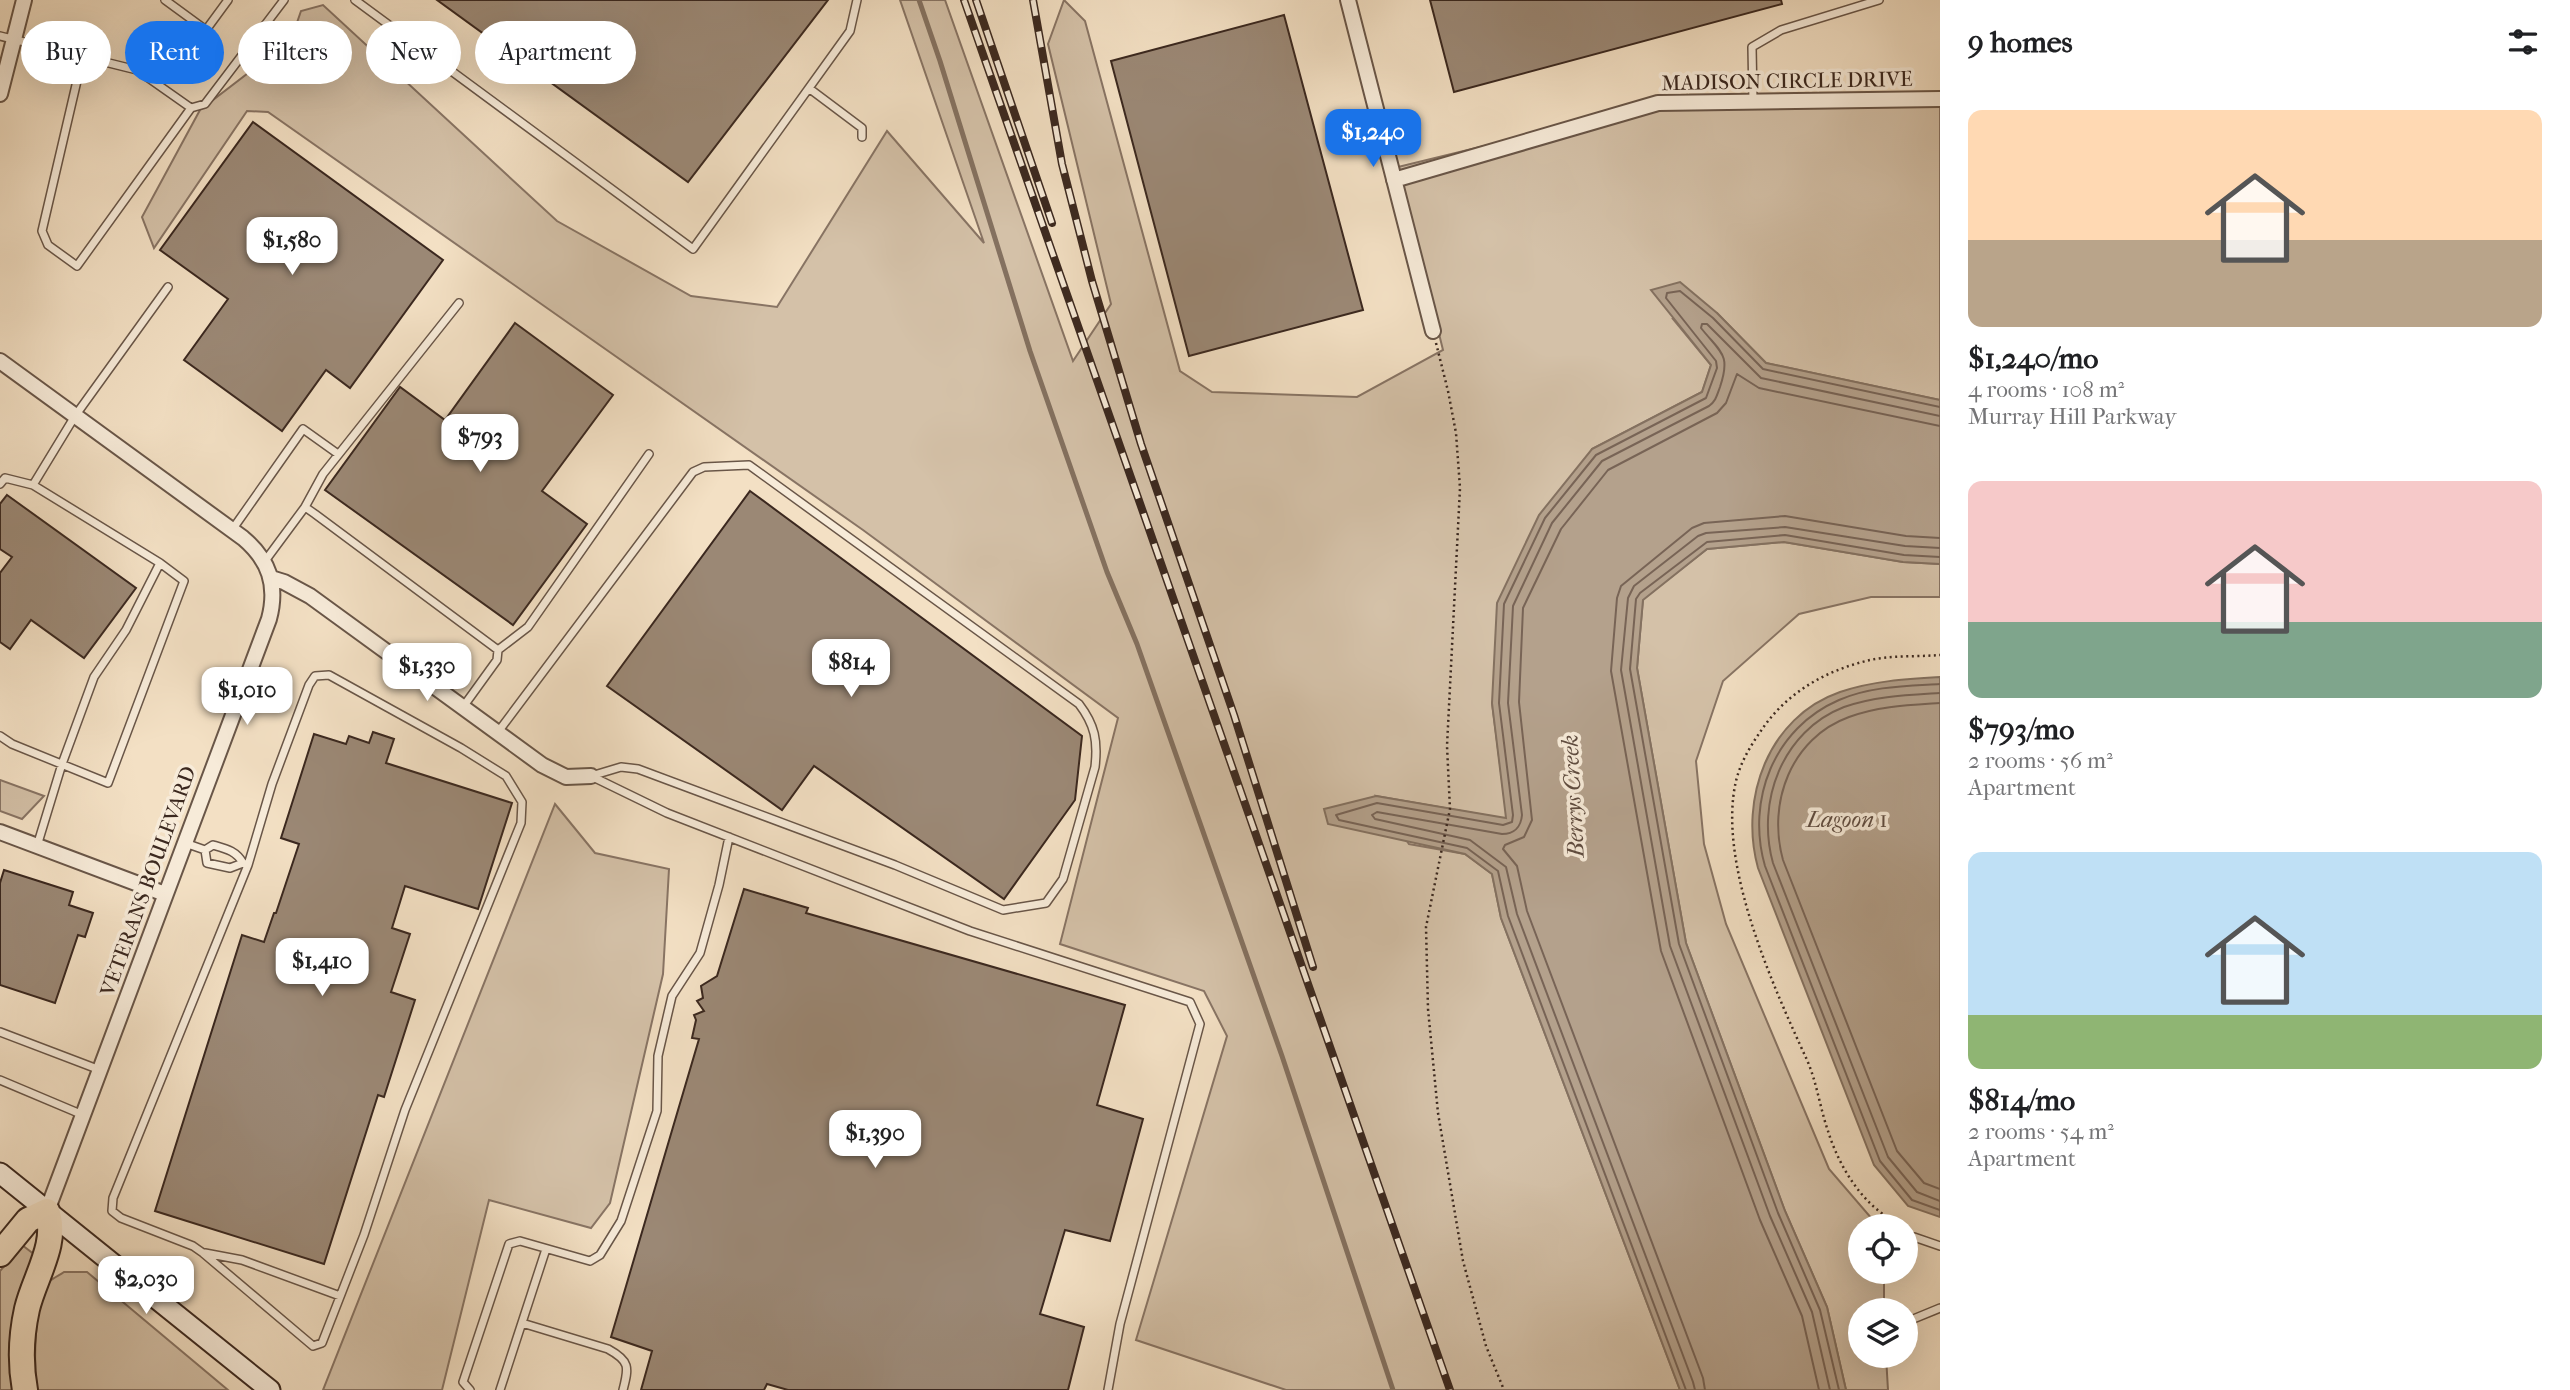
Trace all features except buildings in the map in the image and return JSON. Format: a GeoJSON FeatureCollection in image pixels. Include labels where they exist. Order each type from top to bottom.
{"type":"FeatureCollection","features":[{"type":"Feature","properties":{"kind":"highway"},"geometry":{"type":"LineString","coordinates":[[0,1254],[28,1220],[47,1211],[51,1226],[50,1242],[31,1294],[23,1333],[24,1390]]}},
{"type":"Feature","properties":{"kind":"street"},"geometry":{"type":"LineString","coordinates":[[0,94],[7,37],[23,0]]}},
{"type":"Feature","properties":{"kind":"street"},"geometry":{"type":"LineString","coordinates":[[1348,0],[1433,331]]}},
{"type":"Feature","properties":{"kind":"street","name":"MADISON CIRCLE DRIVE"},"geometry":{"type":"LineString","coordinates":[[1394,180],[1658,103],[1940,99]]}},
{"type":"Feature","properties":{"kind":"street","name":"VETERANS BOULEVARD"},"geometry":{"type":"LineString","coordinates":[[1,364],[251,546],[265,561],[271,578],[273,599],[269,618],[47,1211]]}},
{"type":"Feature","properties":{"kind":"street"},"geometry":{"type":"LineString","coordinates":[[271,578],[310,596],[554,772],[579,778],[591,776]]}},
{"type":"Feature","properties":{"kind":"street"},"geometry":{"type":"LineString","coordinates":[[0,832],[165,894]]}},
{"type":"Feature","properties":{"kind":"street"},"geometry":{"type":"LineString","coordinates":[[0,1173],[270,1390]]}},
{"type":"Feature","properties":{"kind":"lane"},"geometry":{"type":"LineString","coordinates":[[164,0],[206,30],[228,0]]}},
{"type":"Feature","properties":{"kind":"lane"},"geometry":{"type":"LineString","coordinates":[[76,84],[42,231],[48,245],[77,266],[191,108],[205,104],[284,0]]}},
{"type":"Feature","properties":{"kind":"lane"},"geometry":{"type":"LineString","coordinates":[[355,0],[693,248],[850,31],[857,0]]}},
{"type":"Feature","properties":{"kind":"lane"},"geometry":{"type":"LineString","coordinates":[[1753,102],[1752,47],[1781,30],[1879,0]]}},
{"type":"Feature","properties":{"kind":"lane"},"geometry":{"type":"LineString","coordinates":[[111,62],[137,69],[191,108]]}},
{"type":"Feature","properties":{"kind":"lane"},"geometry":{"type":"LineString","coordinates":[[810,89],[862,128],[862,137]]}},
{"type":"Feature","properties":{"kind":"lane"},"geometry":{"type":"LineString","coordinates":[[33,485],[75,416],[168,287]]}},
{"type":"Feature","properties":{"kind":"lane"},"geometry":{"type":"LineString","coordinates":[[265,561],[305,507],[323,474],[338,454],[459,303]]}},
{"type":"Feature","properties":{"kind":"lane"},"geometry":{"type":"LineString","coordinates":[[232,530],[303,429],[338,454]]}},
{"type":"Feature","properties":{"kind":"lane"},"geometry":{"type":"LineString","coordinates":[[462,708],[497,660],[498,650],[528,627],[649,454]]}},
{"type":"Feature","properties":{"kind":"lane"},"geometry":{"type":"LineString","coordinates":[[498,733],[693,472],[704,467],[749,466],[1079,704],[1090,718],[1097,750],[1096,767],[1063,879],[1046,903],[1003,909],[895,865],[638,769],[621,767],[591,776]]}},
{"type":"Feature","properties":{"kind":"lane"},"geometry":{"type":"LineString","coordinates":[[0,484],[5,478],[33,485],[160,563],[184,581],[108,783],[12,744],[0,736]]}},
{"type":"Feature","properties":{"kind":"lane"},"geometry":{"type":"LineString","coordinates":[[305,507],[498,650]]}},
{"type":"Feature","properties":{"kind":"lane"},"geometry":{"type":"LineString","coordinates":[[37,846],[62,764],[94,677],[126,630],[160,563]]}},
{"type":"Feature","properties":{"kind":"lane"},"geometry":{"type":"LineString","coordinates":[[329,675],[506,776],[522,802],[521,823],[405,1110],[364,1235],[322,1343],[313,1346],[203,1253],[193,1246],[121,1218],[112,1211],[113,1198],[245,864],[309,685],[315,676],[329,675]]}},
{"type":"Feature","properties":{"kind":"lane"},"geometry":{"type":"LineString","coordinates":[[591,776],[667,813],[970,931],[1190,1002],[1200,1024],[1120,1324],[1108,1390]]}},
{"type":"Feature","properties":{"kind":"lane"},"geometry":{"type":"LineString","coordinates":[[470,1390],[463,1382],[509,1244],[520,1241],[590,1261],[600,1255],[621,1220],[657,1111],[658,1056],[672,996],[700,953],[729,837]]}},
{"type":"Feature","properties":{"kind":"lane"},"geometry":{"type":"LineString","coordinates":[[184,843],[205,850]]}},
{"type":"Feature","properties":{"kind":"lane"},"geometry":{"type":"LineString","coordinates":[[205,850],[213,845],[223,848],[237,853],[245,864]]}},
{"type":"Feature","properties":{"kind":"lane"},"geometry":{"type":"LineString","coordinates":[[205,850],[207,863],[230,868],[245,864]]}},
{"type":"Feature","properties":{"kind":"lane"},"geometry":{"type":"LineString","coordinates":[[0,1031],[100,1070]]}},
{"type":"Feature","properties":{"kind":"lane"},"geometry":{"type":"LineString","coordinates":[[0,1080],[83,1115]]}},
{"type":"Feature","properties":{"kind":"lane"},"geometry":{"type":"LineString","coordinates":[[1918,1238],[1940,1246]]}},
{"type":"Feature","properties":{"kind":"lane"},"geometry":{"type":"LineString","coordinates":[[500,1390],[547,1249]]}},
{"type":"Feature","properties":{"kind":"lane"},"geometry":{"type":"LineString","coordinates":[[203,1253],[242,1260],[340,1296]]}},
{"type":"Feature","properties":{"kind":"lane"},"geometry":{"type":"LineString","coordinates":[[1918,1317],[1940,1308]]}},
{"type":"Feature","properties":{"kind":"lane"},"geometry":{"type":"LineString","coordinates":[[522,1323],[608,1349],[619,1355],[625,1361],[628,1371],[623,1390]]}},
{"type":"Feature","properties":{"kind":"path"},"geometry":{"type":"LineString","coordinates":[[1433,331],[1454,422],[1460,488],[1447,746],[1450,809],[1426,927],[1428,1009],[1438,1113],[1463,1261],[1486,1346],[1504,1390]]}},
{"type":"Feature","properties":{"kind":"path"},"geometry":{"type":"LineString","coordinates":[[1884,1214],[1870,1203],[1843,1167],[1828,1133],[1812,1073],[1784,1008],[1740,889],[1734,846],[1733,805],[1736,781],[1749,748],[1775,712],[1802,689],[1829,672],[1869,660],[1940,655]]}},
{"type":"Feature","properties":{"kind":"shaded area"},"geometry":{"type":"Polygon","coordinates":[[[900,0],[945,0],[1073,361],[1111,304],[1048,44],[1064,0],[1085,21],[1180,371],[1212,392],[1357,397],[1443,350],[1398,167],[1689,96],[1940,100],[1940,400],[1766,363],[1717,313],[1673,319],[1711,365],[1702,392],[1592,449],[1492,703],[1507,819],[1376,796],[1409,844],[1465,854],[1492,874],[1501,918],[1680,1390],[1286,1390],[1136,1340],[1227,1036],[1204,991],[1060,944],[1118,718],[863,530],[268,112],[247,111],[154,248],[142,217],[200,110],[238,81],[238,84],[352,84],[352,32],[366,45],[366,84],[409,84],[557,221],[691,296],[777,307],[887,131],[984,243],[900,0]]]}},
{"type":"Feature","properties":{"kind":"shaded area"},"geometry":{"type":"Polygon","coordinates":[[[323,5],[340,21],[298,21],[301,11],[323,5]]]}},
{"type":"Feature","properties":{"kind":"shaded area"},"geometry":{"type":"Polygon","coordinates":[[[1784,542],[1903,562],[1940,564],[1940,597],[1871,597],[1799,614],[1723,681],[1696,761],[1704,844],[1726,924],[1829,1169],[1868,1214],[1848,1214],[1848,1284],[1884,1284],[1884,1298],[1848,1298],[1848,1368],[1887,1368],[1888,1390],[1846,1390],[1827,1307],[1785,1211],[1686,943],[1637,668],[1643,599],[1707,549],[1784,542]]]}},
{"type":"Feature","properties":{"kind":"shaded area"},"geometry":{"type":"Polygon","coordinates":[[[0,780],[44,796],[22,819],[0,811],[0,780]]]}},
{"type":"Feature","properties":{"kind":"shaded area"},"geometry":{"type":"Polygon","coordinates":[[[555,804],[595,853],[669,869],[663,974],[610,1203],[591,1228],[489,1200],[442,1390],[323,1390],[555,804]]]}},
{"type":"Feature","properties":{"kind":"shaded area"},"geometry":{"type":"Polygon","coordinates":[[[22,1245],[35,1255],[14,1390],[0,1390],[0,1271],[22,1245]]]}},
{"type":"Feature","properties":{"kind":"shaded area"},"geometry":{"type":"Polygon","coordinates":[[[64,1272],[87,1272],[228,1390],[37,1390],[35,1350],[40,1303],[50,1281],[64,1272]]]}},
{"type":"Feature","properties":{"kind":"water","name":"Berrys Creek"},"geometry":{"type":"Polygon","coordinates":[[[1680,282],[1717,313],[1766,363],[1940,400],[1940,564],[1903,562],[1784,542],[1707,549],[1643,600],[1637,668],[1686,943],[1785,1211],[1827,1307],[1846,1390],[1680,1390],[1501,918],[1492,874],[1465,854],[1328,824],[1324,809],[1376,796],[1506,818],[1492,703],[1497,603],[1539,515],[1592,449],[1702,392],[1711,365],[1651,290],[1680,282]]]}},
{"type":"Feature","properties":{"kind":"water","name":"Lagoon 1"},"geometry":{"type":"Polygon","coordinates":[[[1940,677],[1940,1217],[1908,1206],[1874,1165],[1758,868],[1753,842],[1753,815],[1765,764],[1777,740],[1794,720],[1815,704],[1840,692],[1864,685],[1940,677]]]}},
{"type":"Feature","properties":{"kind":"waterway"},"geometry":{"type":"LineString","coordinates":[[919,0],[1030,351],[1107,572],[1137,644],[1282,1056],[1393,1390]]}},
{"type":"Feature","properties":{"kind":"railway"},"geometry":{"type":"LineString","coordinates":[[964,0],[1450,1390]]}},
{"type":"Feature","properties":{"kind":"railway"},"geometry":{"type":"LineString","coordinates":[[976,0],[1052,223]]}},
{"type":"Feature","properties":{"kind":"railway"},"geometry":{"type":"LineString","coordinates":[[1033,0],[1062,164],[1092,281],[1141,444],[1234,715],[1313,967]]}}]}
